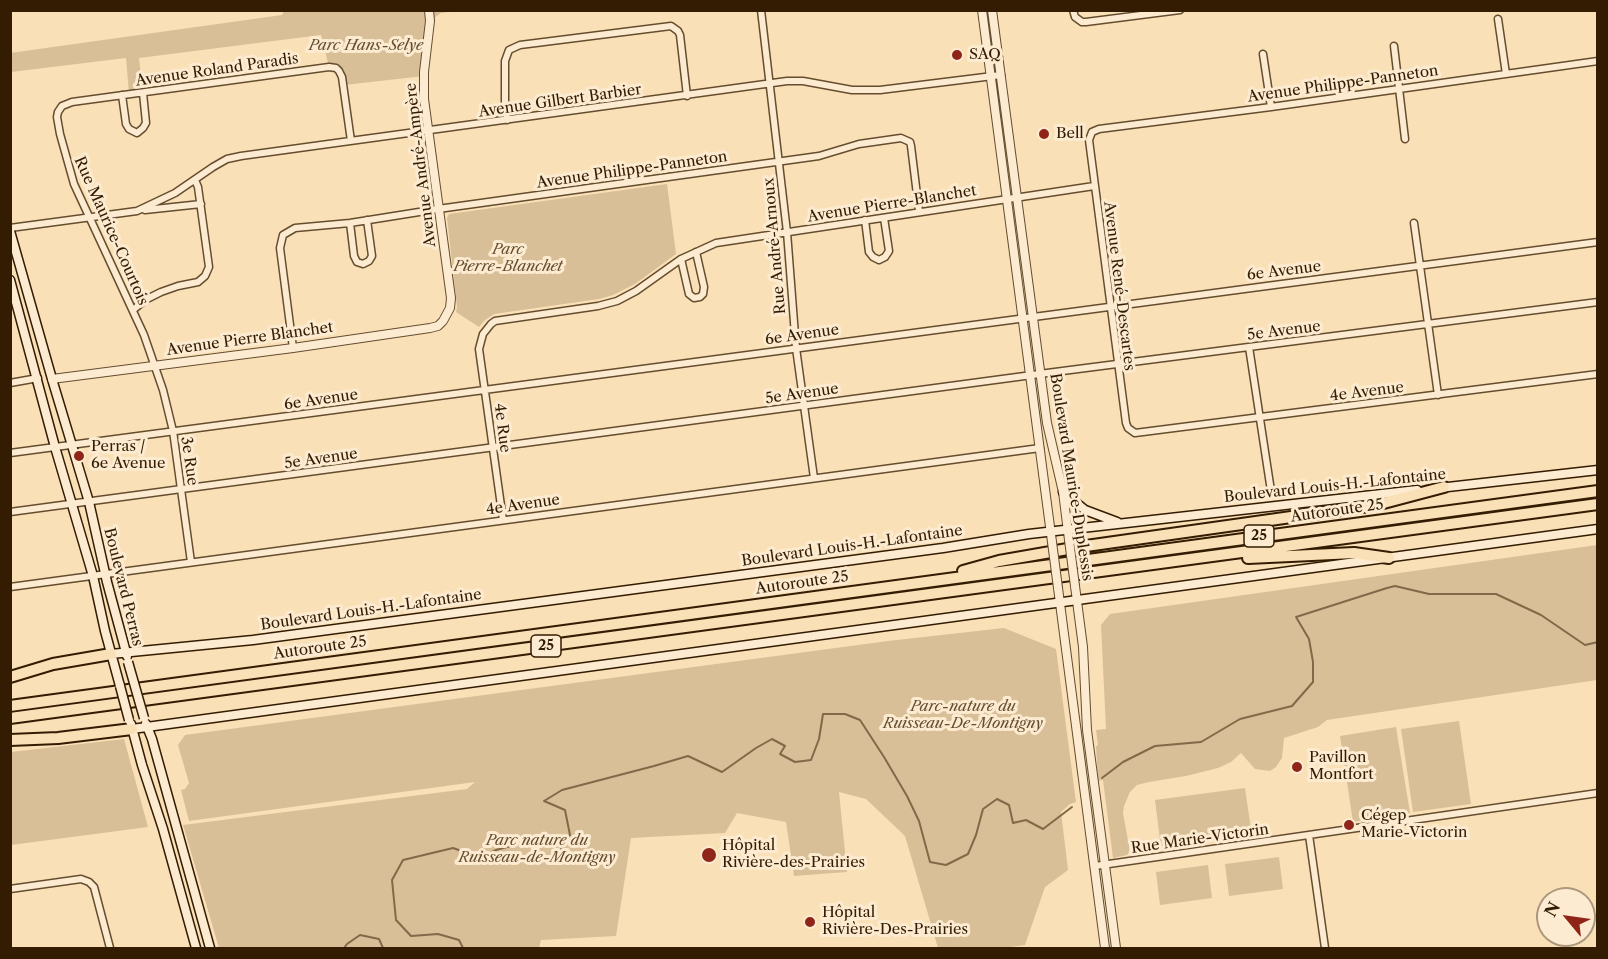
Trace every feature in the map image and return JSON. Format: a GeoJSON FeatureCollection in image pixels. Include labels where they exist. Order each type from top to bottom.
{"type":"FeatureCollection","features":[{"type":"Feature","properties":{"kind":"highway"},"geometry":{"type":"LineString","coordinates":[[920,582],[999,561],[1111,542],[1376,505],[1444,487]]}},
{"type":"Feature","properties":{"kind":"highway","name":"Autoroute 25"},"geometry":{"type":"LineString","coordinates":[[10,706],[1598,491]]}},
{"type":"Feature","properties":{"kind":"highway","name":"Autoroute 25"},"geometry":{"type":"LineString","coordinates":[[10,718],[1598,504]]}},
{"type":"Feature","properties":{"kind":"highway"},"geometry":{"type":"LineString","coordinates":[[1194,559],[1296,557],[1354,553],[1389,558]]}},
{"type":"Feature","properties":{"kind":"highway"},"geometry":{"type":"LineString","coordinates":[[10,676],[53,664],[112,658]]}},
{"type":"Feature","properties":{"kind":"highway"},"geometry":{"type":"LineString","coordinates":[[10,740],[58,738],[131,724]]}},
{"type":"Feature","properties":{"kind":"main road","name":"Boulevard Perras"},"geometry":{"type":"LineString","coordinates":[[10,230],[89,502],[127,658],[210,948]]}},
{"type":"Feature","properties":{"kind":"main road","name":"Boulevard Perras"},"geometry":{"type":"LineString","coordinates":[[10,280],[93,576],[112,658],[196,948]]}},
{"type":"Feature","properties":{"kind":"main road","name":"Boulevard Louis-H.-Lafontaine"},"geometry":{"type":"LineString","coordinates":[[112,658],[127,658],[943,548],[1051,531],[1598,470]]}},
{"type":"Feature","properties":{"kind":"main road"},"geometry":{"type":"LineString","coordinates":[[1063,492],[1085,510],[1120,523]]}},
{"type":"Feature","properties":{"kind":"main road"},"geometry":{"type":"LineString","coordinates":[[131,724],[1060,603],[1598,530]]}},
{"type":"Feature","properties":{"kind":"street","name":"Avenue André-Ampère"},"geometry":{"type":"LineString","coordinates":[[429,10],[424,99],[451,298],[447,315]]}},
{"type":"Feature","properties":{"kind":"street","name":"Rue André-Arnoux"},"geometry":{"type":"LineString","coordinates":[[761,10],[787,232],[796,348],[814,478]]}},
{"type":"Feature","properties":{"kind":"street","name":"Boulevard Maurice-Duplessis"},"geometry":{"type":"LineString","coordinates":[[982,10],[1105,948]]}},
{"type":"Feature","properties":{"kind":"street","name":"Boulevard Maurice-Duplessis"},"geometry":{"type":"LineString","coordinates":[[992,10],[1047,423],[1063,492],[1068,529],[1083,647],[1087,730],[1116,948]]}},
{"type":"Feature","properties":{"kind":"street"},"geometry":{"type":"LineString","coordinates":[[1072,10],[1078,20],[1086,22],[1180,10]]}},
{"type":"Feature","properties":{"kind":"street"},"geometry":{"type":"LineString","coordinates":[[1498,19],[1506,74]]}},
{"type":"Feature","properties":{"kind":"street"},"geometry":{"type":"LineString","coordinates":[[507,120],[506,61],[509,50],[520,45],[671,26],[680,35],[687,96]]}},
{"type":"Feature","properties":{"kind":"street"},"geometry":{"type":"LineString","coordinates":[[1394,46],[1405,139]]}},
{"type":"Feature","properties":{"kind":"street"},"geometry":{"type":"LineString","coordinates":[[1263,54],[1271,107]]}},
{"type":"Feature","properties":{"kind":"street","name":"Avenue Philippe-Panneton"},"geometry":{"type":"LineString","coordinates":[[1092,132],[1099,129],[1598,61]]}},
{"type":"Feature","properties":{"kind":"street","name":"Avenue Roland Paradis"},"geometry":{"type":"LineString","coordinates":[[63,106],[72,102],[329,67],[336,68],[342,77],[351,141]]}},
{"type":"Feature","properties":{"kind":"street","name":"Avenue Gilbert Barbier"},"geometry":{"type":"LineString","coordinates":[[137,211],[164,200],[213,167],[231,158],[787,81],[803,81],[852,90],[880,90],[1001,75]]}},
{"type":"Feature","properties":{"kind":"street"},"geometry":{"type":"LineString","coordinates":[[122,95],[126,124],[129,129],[137,133],[146,123],[142,93]]}},
{"type":"Feature","properties":{"kind":"street","name":"Rue Maurice-Courtois"},"geometry":{"type":"LineString","coordinates":[[63,106],[57,117],[74,184],[133,310],[156,366]]}},
{"type":"Feature","properties":{"kind":"street","name":"Avenue René-Descartes"},"geometry":{"type":"LineString","coordinates":[[1092,132],[1089,140],[1094,186],[1126,423],[1131,431],[1140,433]]}},
{"type":"Feature","properties":{"kind":"street","name":"Avenue Philippe-Panneton"},"geometry":{"type":"LineString","coordinates":[[293,348],[280,248],[281,240],[286,232],[295,228],[367,220],[779,161],[831,153],[859,144],[901,138],[910,142],[911,146],[919,212]]}},
{"type":"Feature","properties":{"kind":"street"},"geometry":{"type":"LineString","coordinates":[[133,310],[145,300],[178,286],[198,282],[205,276],[209,267],[201,204],[195,180]]}},
{"type":"Feature","properties":{"kind":"street","name":"Avenue Pierre-Blanchet"},"geometry":{"type":"LineString","coordinates":[[481,339],[490,324],[501,319],[598,306],[617,301],[636,291],[681,260],[724,242],[1094,186]]}},
{"type":"Feature","properties":{"kind":"street","name":"Avenue Gilbert Barbier"},"geometry":{"type":"LineString","coordinates":[[10,230],[201,204]]}},
{"type":"Feature","properties":{"kind":"street"},"geometry":{"type":"LineString","coordinates":[[865,220],[869,252],[879,260],[889,251],[884,218]]}},
{"type":"Feature","properties":{"kind":"street"},"geometry":{"type":"LineString","coordinates":[[350,222],[354,256],[357,262],[363,264],[372,256],[367,220]]}},
{"type":"Feature","properties":{"kind":"street"},"geometry":{"type":"LineString","coordinates":[[1414,224],[1438,395]]}},
{"type":"Feature","properties":{"kind":"street","name":"6e Avenue"},"geometry":{"type":"LineString","coordinates":[[10,453],[1598,242]]}},
{"type":"Feature","properties":{"kind":"street"},"geometry":{"type":"LineString","coordinates":[[681,260],[689,294],[694,298],[700,297],[704,287],[696,252]]}},
{"type":"Feature","properties":{"kind":"street","name":"5e Avenue"},"geometry":{"type":"LineString","coordinates":[[10,512],[1598,302]]}},
{"type":"Feature","properties":{"kind":"street","name":"Avenue Pierre Blanchet"},"geometry":{"type":"LineString","coordinates":[[52,379],[430,328],[438,326],[447,315]]}},
{"type":"Feature","properties":{"kind":"street","name":"4e Rue"},"geometry":{"type":"LineString","coordinates":[[481,339],[479,349],[503,520]]}},
{"type":"Feature","properties":{"kind":"street"},"geometry":{"type":"LineString","coordinates":[[1249,347],[1271,491]]}},
{"type":"Feature","properties":{"kind":"street","name":"3e Rue"},"geometry":{"type":"LineString","coordinates":[[156,366],[173,431],[191,562]]}},
{"type":"Feature","properties":{"kind":"street","name":"4e Avenue"},"geometry":{"type":"LineString","coordinates":[[1140,433],[1598,374]]}},
{"type":"Feature","properties":{"kind":"street"},"geometry":{"type":"LineString","coordinates":[[10,383],[38,378]]}},
{"type":"Feature","properties":{"kind":"street","name":"4e Avenue"},"geometry":{"type":"LineString","coordinates":[[10,587],[1040,448]]}},
{"type":"Feature","properties":{"kind":"street","name":"Rue Marie-Victorin"},"geometry":{"type":"LineString","coordinates":[[1095,866],[1598,794]]}},
{"type":"Feature","properties":{"kind":"street"},"geometry":{"type":"LineString","coordinates":[[1310,835],[1325,948]]}},
{"type":"Feature","properties":{"kind":"street"},"geometry":{"type":"LineString","coordinates":[[10,889],[81,879],[88,882],[94,887],[110,948]]}},
{"type":"Feature","properties":{"kind":"green space","name":"Parc Hans-Selye"},"geometry":{"type":"Polygon","coordinates":[[[284,11],[457,11],[441,13],[430,21],[424,76],[344,85],[339,71],[329,67],[321,35],[139,58],[143,93],[129,94],[126,58],[11,72],[10,53],[282,15],[284,11]]]}},
{"type":"Feature","properties":{"kind":"green space","name":"Parc Pierre-Blanchet"},"geometry":{"type":"Polygon","coordinates":[[[667,184],[676,254],[635,284],[599,299],[494,314],[479,327],[456,312],[447,218],[449,214],[667,184]]]}},
{"type":"Feature","properties":{"kind":"green space"},"geometry":{"type":"Polygon","coordinates":[[[1597,545],[1597,680],[1327,720],[1318,727],[1284,738],[1282,758],[1270,771],[1255,769],[1241,753],[1231,762],[1218,768],[1137,785],[1130,792],[1123,813],[1129,852],[1127,855],[1113,858],[1103,780],[1098,781],[1096,746],[1098,745],[1096,730],[1106,729],[1101,625],[1110,614],[1597,545]]]}},
{"type":"Feature","properties":{"kind":"green space","name":"Parc nature du Ruisseau-de-Montigny"},"geometry":{"type":"Polygon","coordinates":[[[1004,628],[1056,649],[1076,802],[1061,812],[1068,870],[1045,887],[1025,945],[1003,948],[938,948],[905,836],[866,799],[839,792],[847,872],[794,876],[786,822],[737,813],[725,833],[631,838],[616,936],[541,940],[539,948],[219,948],[183,825],[467,789],[475,782],[189,821],[181,790],[185,789],[189,783],[178,745],[185,735],[888,641],[1004,628]]]}},
{"type":"Feature","properties":{"kind":"green space"},"geometry":{"type":"Polygon","coordinates":[[[1459,721],[1471,804],[1413,812],[1401,729],[1459,721]]]}},
{"type":"Feature","properties":{"kind":"green space"},"geometry":{"type":"Polygon","coordinates":[[[1396,727],[1410,813],[1353,822],[1340,736],[1396,727]]]}},
{"type":"Feature","properties":{"kind":"green space"},"geometry":{"type":"Polygon","coordinates":[[[124,739],[148,827],[11,845],[11,752],[124,739]]]}},
{"type":"Feature","properties":{"kind":"green space"},"geometry":{"type":"Polygon","coordinates":[[[1245,788],[1252,836],[1161,848],[1155,800],[1245,788]]]}},
{"type":"Feature","properties":{"kind":"green space"},"geometry":{"type":"Polygon","coordinates":[[[1279,857],[1283,889],[1229,896],[1225,864],[1279,857]]]}},
{"type":"Feature","properties":{"kind":"green space"},"geometry":{"type":"Polygon","coordinates":[[[1208,865],[1212,898],[1160,905],[1156,872],[1208,865]]]}},
{"type":"Feature","properties":{"kind":"waterway"},"geometry":{"type":"LineString","coordinates":[[1102,778],[1123,762],[1155,746],[1201,742],[1240,719],[1292,706],[1313,682],[1313,662],[1309,639],[1296,617],[1387,588],[1395,586],[1429,594],[1496,594],[1541,615],[1585,645],[1598,642]]}},
{"type":"Feature","properties":{"kind":"waterway"},"geometry":{"type":"LineString","coordinates":[[463,948],[459,940],[438,934],[411,936],[396,920],[392,880],[403,860],[453,848],[481,858],[496,850],[536,839],[560,851],[570,835],[565,810],[544,801],[562,790],[688,756],[722,772],[772,739],[785,746],[780,754],[795,762],[811,760],[819,739],[823,714],[845,714],[860,720],[907,796],[919,821],[930,862],[946,865],[968,854],[983,809],[997,799],[1009,805],[1013,823],[1026,820],[1043,829],[1072,807]]}},
{"type":"Feature","properties":{"kind":"waterway"},"geometry":{"type":"LineString","coordinates":[[344,948],[360,935],[379,939],[383,948]]}},
{"type":"Feature","properties":{"kind":"place","name":"SAQ"},"geometry":{"type":"Point","coordinates":[957,55]}},
{"type":"Feature","properties":{"kind":"place","name":"Bell"},"geometry":{"type":"Point","coordinates":[1044,134]}},
{"type":"Feature","properties":{"kind":"place","name":"Perras / 6e Avenue"},"geometry":{"type":"Point","coordinates":[79,456]}},
{"type":"Feature","properties":{"kind":"place","name":"Pavillon Montfort"},"geometry":{"type":"Point","coordinates":[1297,767]}},
{"type":"Feature","properties":{"kind":"place","name":"Cégep Marie-Victorin"},"geometry":{"type":"Point","coordinates":[1349,825]}},
{"type":"Feature","properties":{"kind":"place","name":"Hôpital Rivière-des-Prairies"},"geometry":{"type":"Point","coordinates":[709,855]}},
{"type":"Feature","properties":{"kind":"place","name":"Hôpital Rivière-Des-Prairies"},"geometry":{"type":"Point","coordinates":[810,922]}},
{"type":"Feature","properties":{"kind":"park label","name":"Parc-nature du Ruisseau-De-Montigny"},"geometry":{"type":"Point","coordinates":[963,716]}}]}
